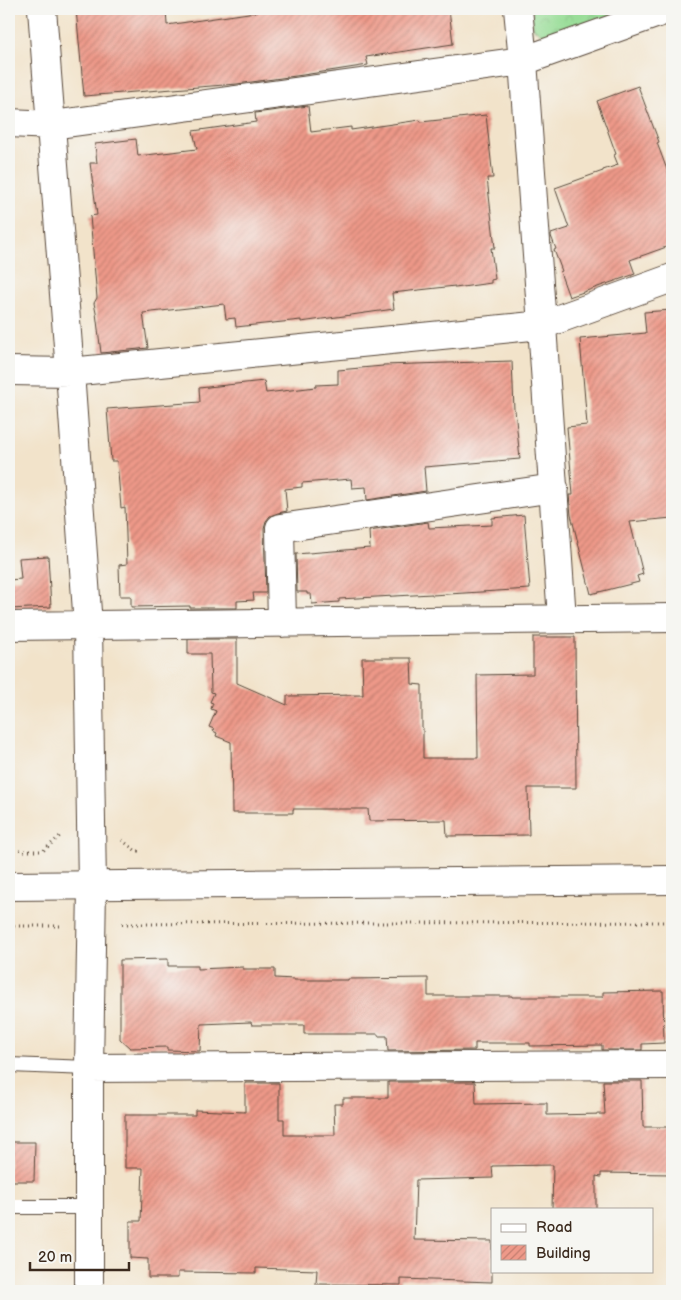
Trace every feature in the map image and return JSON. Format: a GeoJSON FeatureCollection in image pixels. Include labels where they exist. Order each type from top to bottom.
{"type":"FeatureCollection","features":[{"type":"Feature","properties":{"kind":"street"},"geometry":{"type":"LineString","coordinates":[[42,9],[88,626],[92,886],[89,1068],[89,1291]]}},
{"type":"Feature","properties":{"kind":"street"},"geometry":{"type":"LineString","coordinates":[[518,9],[562,619]]}},
{"type":"Feature","properties":{"kind":"street"},"geometry":{"type":"LineString","coordinates":[[9,123],[52,125],[523,61],[669,9]]}},
{"type":"Feature","properties":{"kind":"street"},"geometry":{"type":"LineString","coordinates":[[9,371],[70,372],[542,325],[672,278]]}},
{"type":"Feature","properties":{"kind":"street"},"geometry":{"type":"LineString","coordinates":[[282,623],[280,528],[554,488]]}},
{"type":"Feature","properties":{"kind":"street"},"geometry":{"type":"LineString","coordinates":[[9,626],[672,618]]}},
{"type":"Feature","properties":{"kind":"street"},"geometry":{"type":"LineString","coordinates":[[9,886],[672,880]]}},
{"type":"Feature","properties":{"kind":"street"},"geometry":{"type":"LineString","coordinates":[[89,1068],[672,1065]]}},
{"type":"Feature","properties":{"kind":"lane"},"geometry":{"type":"LineString","coordinates":[[9,1064],[89,1068]]}},
{"type":"Feature","properties":{"kind":"lane"},"geometry":{"type":"LineString","coordinates":[[9,1207],[89,1207]]}},
{"type":"Feature","properties":{"kind":"path"},"geometry":{"type":"LineString","coordinates":[[9,851],[43,851],[64,833]]}},
{"type":"Feature","properties":{"kind":"path"},"geometry":{"type":"LineString","coordinates":[[116,834],[136,851],[146,851]]}},
{"type":"Feature","properties":{"kind":"path"},"geometry":{"type":"LineString","coordinates":[[131,923],[672,922]]}},
{"type":"Feature","properties":{"kind":"green space"},"geometry":{"type":"Polygon","coordinates":[[[532,9],[629,9],[547,38],[533,28],[532,9]]]}},
{"type":"Feature","properties":{"kind":"building"},"geometry":{"type":"Polygon","coordinates":[[[76,9],[166,9],[167,25],[262,11],[261,9],[449,9],[453,44],[366,57],[368,65],[303,75],[237,84],[84,96],[76,9]]]}},
{"type":"Feature","properties":{"kind":"building"},"geometry":{"type":"Polygon","coordinates":[[[638,86],[672,183],[672,245],[630,260],[635,274],[569,297],[560,272],[562,271],[551,236],[551,234],[569,228],[555,188],[618,165],[614,155],[616,154],[597,101],[638,86]]]}},
{"type":"Feature","properties":{"kind":"building"},"geometry":{"type":"Polygon","coordinates":[[[308,106],[311,132],[351,127],[351,130],[420,120],[421,122],[486,115],[493,178],[487,178],[495,248],[491,248],[495,279],[491,280],[491,283],[455,288],[455,286],[392,293],[394,309],[301,322],[301,320],[236,327],[235,318],[226,319],[224,304],[143,313],[148,348],[101,353],[94,303],[97,298],[90,216],[97,215],[90,163],[97,163],[95,144],[136,139],[138,156],[197,149],[193,131],[256,122],[255,113],[308,106]]]}},
{"type":"Feature","properties":{"kind":"building"},"geometry":{"type":"Polygon","coordinates":[[[672,310],[672,518],[630,522],[643,574],[637,576],[639,582],[591,594],[571,515],[569,495],[573,495],[567,427],[587,425],[580,339],[646,333],[644,312],[672,310]]]}},
{"type":"Feature","properties":{"kind":"building"},"geometry":{"type":"Polygon","coordinates":[[[512,361],[514,410],[520,459],[424,467],[426,491],[367,500],[366,487],[352,488],[351,479],[302,483],[302,487],[285,489],[287,511],[270,516],[264,528],[266,593],[253,593],[254,600],[237,601],[237,608],[190,608],[190,606],[131,607],[131,596],[120,596],[119,565],[127,564],[125,507],[121,508],[117,461],[111,461],[107,409],[200,402],[199,388],[264,381],[266,393],[316,387],[316,385],[338,384],[338,370],[383,365],[512,361]]]}},
{"type":"Feature","properties":{"kind":"building"},"geometry":{"type":"Polygon","coordinates":[[[524,515],[530,589],[339,599],[339,602],[312,604],[311,594],[297,592],[296,554],[370,548],[369,531],[428,522],[429,528],[492,525],[492,518],[524,515]]]}},
{"type":"Feature","properties":{"kind":"building"},"geometry":{"type":"Polygon","coordinates":[[[48,556],[51,607],[9,609],[9,580],[21,579],[19,558],[48,556]]]}},
{"type":"Feature","properties":{"kind":"building"},"geometry":{"type":"Polygon","coordinates":[[[533,637],[575,637],[576,788],[528,788],[529,835],[447,836],[446,820],[369,821],[368,809],[293,809],[293,813],[232,813],[231,742],[216,736],[217,733],[213,731],[214,729],[209,727],[216,711],[211,709],[213,703],[210,702],[214,693],[211,692],[210,654],[188,654],[188,639],[237,639],[237,683],[287,705],[287,696],[363,695],[362,658],[411,658],[412,684],[422,685],[423,758],[478,758],[477,675],[533,674],[533,637]]]}},
{"type":"Feature","properties":{"kind":"building"},"geometry":{"type":"Polygon","coordinates":[[[168,959],[168,966],[198,966],[198,969],[243,967],[243,969],[275,969],[275,978],[294,980],[428,978],[428,996],[603,997],[603,992],[663,991],[664,1043],[642,1044],[642,1050],[602,1050],[602,1045],[530,1046],[530,1043],[475,1043],[475,1050],[388,1051],[387,1036],[378,1036],[378,1034],[304,1034],[304,1025],[252,1025],[251,1022],[201,1024],[200,1051],[167,1050],[167,1047],[130,1048],[120,1039],[120,960],[168,959]]]}},
{"type":"Feature","properties":{"kind":"building"},"geometry":{"type":"Polygon","coordinates":[[[603,1081],[642,1081],[643,1127],[672,1127],[672,1174],[601,1173],[601,1177],[596,1176],[596,1208],[552,1208],[553,1165],[492,1166],[493,1178],[416,1180],[414,1240],[491,1241],[492,1282],[401,1279],[401,1285],[316,1284],[317,1270],[256,1268],[256,1273],[178,1272],[178,1278],[148,1278],[148,1259],[130,1258],[130,1221],[141,1221],[143,1168],[125,1168],[125,1115],[195,1115],[195,1110],[245,1112],[245,1083],[279,1083],[279,1119],[284,1119],[284,1135],[335,1135],[334,1104],[343,1104],[343,1098],[388,1098],[388,1082],[475,1082],[476,1104],[547,1103],[547,1115],[605,1114],[603,1081]]]}},
{"type":"Feature","properties":{"kind":"building"},"geometry":{"type":"Polygon","coordinates":[[[9,1142],[35,1142],[34,1181],[9,1181],[9,1142]]]}}]}
